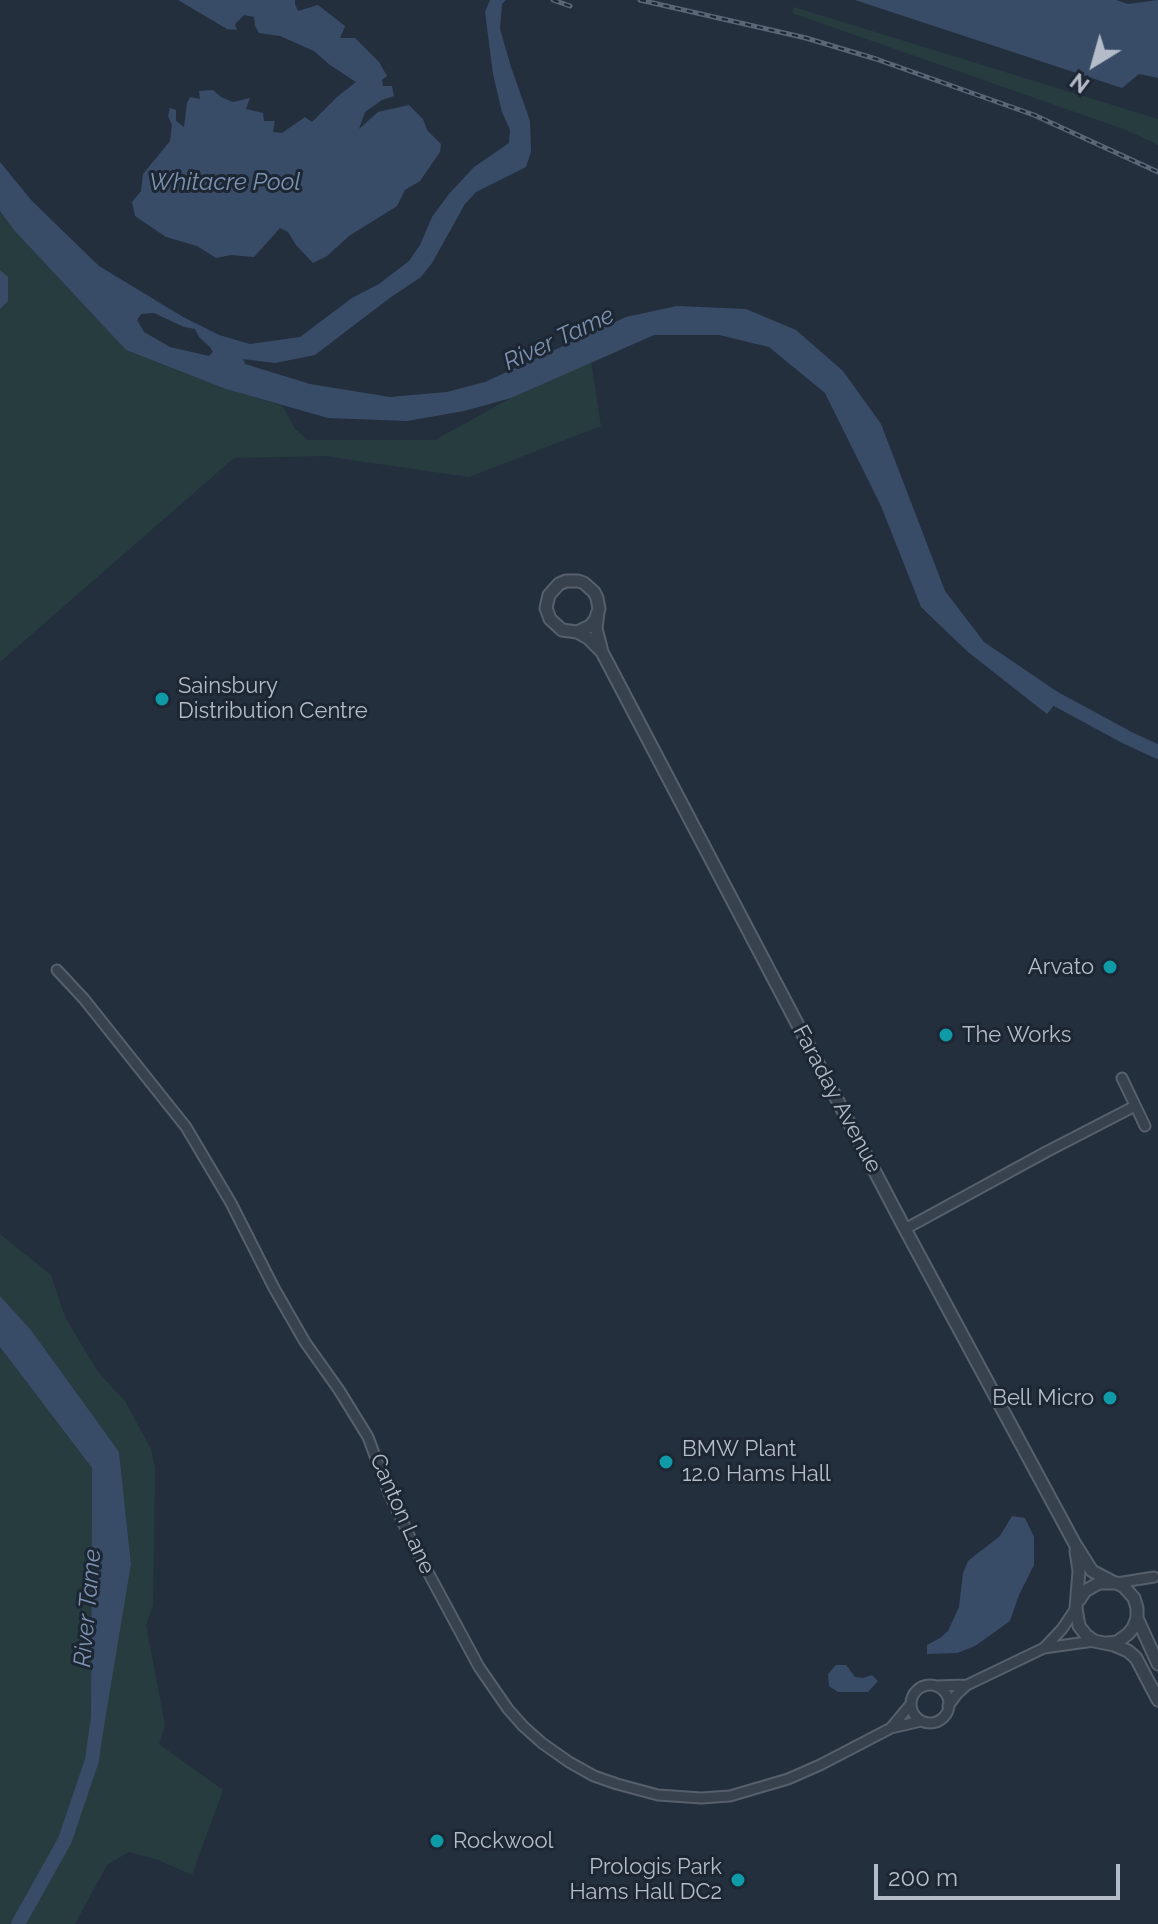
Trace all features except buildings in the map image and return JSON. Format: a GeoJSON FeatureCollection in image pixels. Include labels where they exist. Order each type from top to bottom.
{"type":"FeatureCollection","features":[{"type":"Feature","properties":{"kind":"street"},"geometry":{"type":"LineString","coordinates":[[572,580],[584,583],[597,598],[598,612],[590,626],[577,632],[562,630],[550,619],[546,608],[553,589],[572,580]]}},
{"type":"Feature","properties":{"kind":"street","name":"Faraday Avenue"},"geometry":{"type":"LineString","coordinates":[[598,612],[596,628],[602,652],[905,1229],[1075,1544],[1092,1571],[1115,1583]]}},
{"type":"Feature","properties":{"kind":"street","name":"Faraday Avenue"},"geometry":{"type":"LineString","coordinates":[[577,632],[602,652]]}},
{"type":"Feature","properties":{"kind":"street","name":"Canton Lane"},"geometry":{"type":"LineString","coordinates":[[57,970],[186,1127],[231,1203],[297,1329],[368,1437],[388,1491],[415,1548],[479,1667],[523,1726],[542,1743],[594,1776],[658,1795],[701,1798],[730,1796],[788,1779],[891,1728],[921,1721]]}},
{"type":"Feature","properties":{"kind":"street"},"geometry":{"type":"LineString","coordinates":[[1122,1078],[1145,1126]]}},
{"type":"Feature","properties":{"kind":"street"},"geometry":{"type":"LineString","coordinates":[[905,1229],[1135,1106]]}},
{"type":"Feature","properties":{"kind":"street","name":"Faraday Avenue"},"geometry":{"type":"LineString","coordinates":[[1075,1544],[1079,1571],[1076,1606]]}},
{"type":"Feature","properties":{"kind":"street"},"geometry":{"type":"LineString","coordinates":[[1044,1648],[1062,1629],[1085,1591],[1099,1583],[1156,1576]]}},
{"type":"Feature","properties":{"kind":"street"},"geometry":{"type":"LineString","coordinates":[[1134,1598],[1156,1576]]}},
{"type":"Feature","properties":{"kind":"street"},"geometry":{"type":"LineString","coordinates":[[948,1706],[967,1685],[1044,1648],[1117,1642],[1128,1634],[1137,1618],[1137,1608],[1134,1598],[1124,1587],[1115,1583]]}},
{"type":"Feature","properties":{"kind":"street"},"geometry":{"type":"LineString","coordinates":[[1076,1606],[1079,1626],[1086,1635],[1128,1651],[1136,1658],[1158,1700]]}},
{"type":"Feature","properties":{"kind":"street"},"geometry":{"type":"LineString","coordinates":[[1137,1618],[1158,1664]]}},
{"type":"Feature","properties":{"kind":"street"},"geometry":{"type":"LineString","coordinates":[[935,1686],[945,1693],[947,1713],[932,1723],[921,1721],[912,1712],[915,1692],[922,1687],[935,1686],[967,1685]]}},
{"type":"Feature","properties":{"kind":"street","name":"Canton Lane"},"geometry":{"type":"LineString","coordinates":[[891,1728],[911,1704]]}},
{"type":"Feature","properties":{"kind":"green space"},"geometry":{"type":"Polygon","coordinates":[[[794,7],[1158,119],[1158,145],[1126,130],[792,13],[794,7]]]}},
{"type":"Feature","properties":{"kind":"green space"},"geometry":{"type":"Polygon","coordinates":[[[0,211],[13,229],[126,350],[226,389],[283,406],[295,429],[308,440],[435,440],[511,398],[591,361],[601,426],[469,477],[324,456],[234,458],[0,662],[0,211]]]}},
{"type":"Feature","properties":{"kind":"green space"},"geometry":{"type":"Polygon","coordinates":[[[0,1234],[51,1275],[65,1317],[98,1372],[125,1401],[151,1449],[155,1469],[153,1606],[146,1625],[165,1725],[159,1744],[223,1790],[192,1875],[158,1860],[129,1852],[107,1865],[75,1924],[0,1924],[0,1347],[92,1468],[91,1753],[97,1732],[103,1732],[131,1564],[119,1453],[31,1330],[0,1296],[0,1234]]]}},
{"type":"Feature","properties":{"kind":"water","name":"Whitacre Pool"},"geometry":{"type":"Polygon","coordinates":[[[178,0],[295,0],[298,11],[318,5],[345,26],[340,38],[355,38],[379,62],[387,76],[382,80],[383,86],[392,86],[394,96],[365,112],[359,129],[378,112],[409,105],[441,144],[440,152],[420,181],[405,190],[397,206],[313,263],[288,232],[280,228],[254,257],[231,255],[216,258],[197,246],[166,237],[135,216],[132,202],[141,191],[143,174],[170,141],[170,108],[176,110],[176,121],[184,127],[187,103],[190,97],[200,99],[199,91],[213,90],[233,102],[250,98],[246,109],[263,113],[264,121],[275,121],[273,132],[282,133],[305,117],[312,122],[356,82],[314,51],[280,36],[259,33],[254,17],[244,15],[235,24],[237,30],[227,29],[178,0]]]}},
{"type":"Feature","properties":{"kind":"water"},"geometry":{"type":"Polygon","coordinates":[[[490,0],[506,0],[502,4],[500,29],[530,121],[531,152],[526,167],[476,192],[465,204],[421,277],[315,355],[275,363],[243,359],[245,364],[310,384],[390,397],[447,392],[485,382],[626,317],[677,306],[746,309],[796,330],[843,371],[881,424],[945,591],[984,642],[1062,695],[1047,714],[968,652],[921,607],[881,506],[825,393],[769,347],[719,335],[654,335],[511,398],[464,411],[407,421],[328,418],[226,389],[126,350],[13,229],[0,211],[0,162],[32,201],[99,266],[183,317],[219,335],[250,344],[300,337],[409,261],[432,217],[449,194],[474,167],[509,143],[510,130],[502,112],[493,74],[485,12],[490,0]],[[154,313],[141,314],[137,320],[144,332],[170,347],[209,356],[213,352],[195,329],[154,313]]]}},
{"type":"Feature","properties":{"kind":"water"},"geometry":{"type":"Polygon","coordinates":[[[855,0],[1116,0],[1128,4],[1158,0],[1158,78],[1139,74],[1122,88],[855,0]]]}},
{"type":"Feature","properties":{"kind":"water"},"geometry":{"type":"Polygon","coordinates":[[[0,270],[8,277],[8,301],[0,309],[0,270]]]}},
{"type":"Feature","properties":{"kind":"water"},"geometry":{"type":"Polygon","coordinates":[[[0,1296],[31,1330],[119,1452],[131,1564],[103,1733],[91,1721],[92,1468],[0,1347],[0,1296]]]}},
{"type":"Feature","properties":{"kind":"water"},"geometry":{"type":"Polygon","coordinates":[[[1012,1516],[1025,1518],[1034,1537],[1034,1565],[1010,1621],[975,1646],[957,1653],[927,1654],[927,1645],[948,1631],[959,1607],[963,1573],[968,1561],[1000,1536],[1012,1516]]]}},
{"type":"Feature","properties":{"kind":"water"},"geometry":{"type":"Polygon","coordinates":[[[836,1665],[846,1665],[855,1677],[872,1675],[878,1681],[868,1692],[838,1692],[829,1686],[828,1674],[836,1665]]]}},
{"type":"Feature","properties":{"kind":"waterway","name":"River Tame"},"geometry":{"type":"LineString","coordinates":[[1041,691],[1158,752]]}},
{"type":"Feature","properties":{"kind":"waterway","name":"River Tame"},"geometry":{"type":"LineString","coordinates":[[18,1924],[65,1840],[92,1760],[99,1710]]}},
{"type":"Feature","properties":{"kind":"railway"},"geometry":{"type":"LineString","coordinates":[[553,0],[570,6]]}},
{"type":"Feature","properties":{"kind":"railway"},"geometry":{"type":"LineString","coordinates":[[640,0],[806,38],[876,59],[1034,115],[1158,172]]}},
{"type":"Feature","properties":{"kind":"place","name":"Sainsbury Distribution Centre"},"geometry":{"type":"Point","coordinates":[162,699]}},
{"type":"Feature","properties":{"kind":"place","name":"Arvato"},"geometry":{"type":"Point","coordinates":[1110,967]}},
{"type":"Feature","properties":{"kind":"place","name":"The Works"},"geometry":{"type":"Point","coordinates":[946,1035]}},
{"type":"Feature","properties":{"kind":"place","name":"Bell Micro"},"geometry":{"type":"Point","coordinates":[1110,1398]}},
{"type":"Feature","properties":{"kind":"place","name":"BMW Plant 12.0 Hams Hall"},"geometry":{"type":"Point","coordinates":[666,1462]}},
{"type":"Feature","properties":{"kind":"place","name":"Rockwool"},"geometry":{"type":"Point","coordinates":[437,1841]}},
{"type":"Feature","properties":{"kind":"place","name":"Prologis Park Hams Hall DC2"},"geometry":{"type":"Point","coordinates":[738,1880]}}]}
